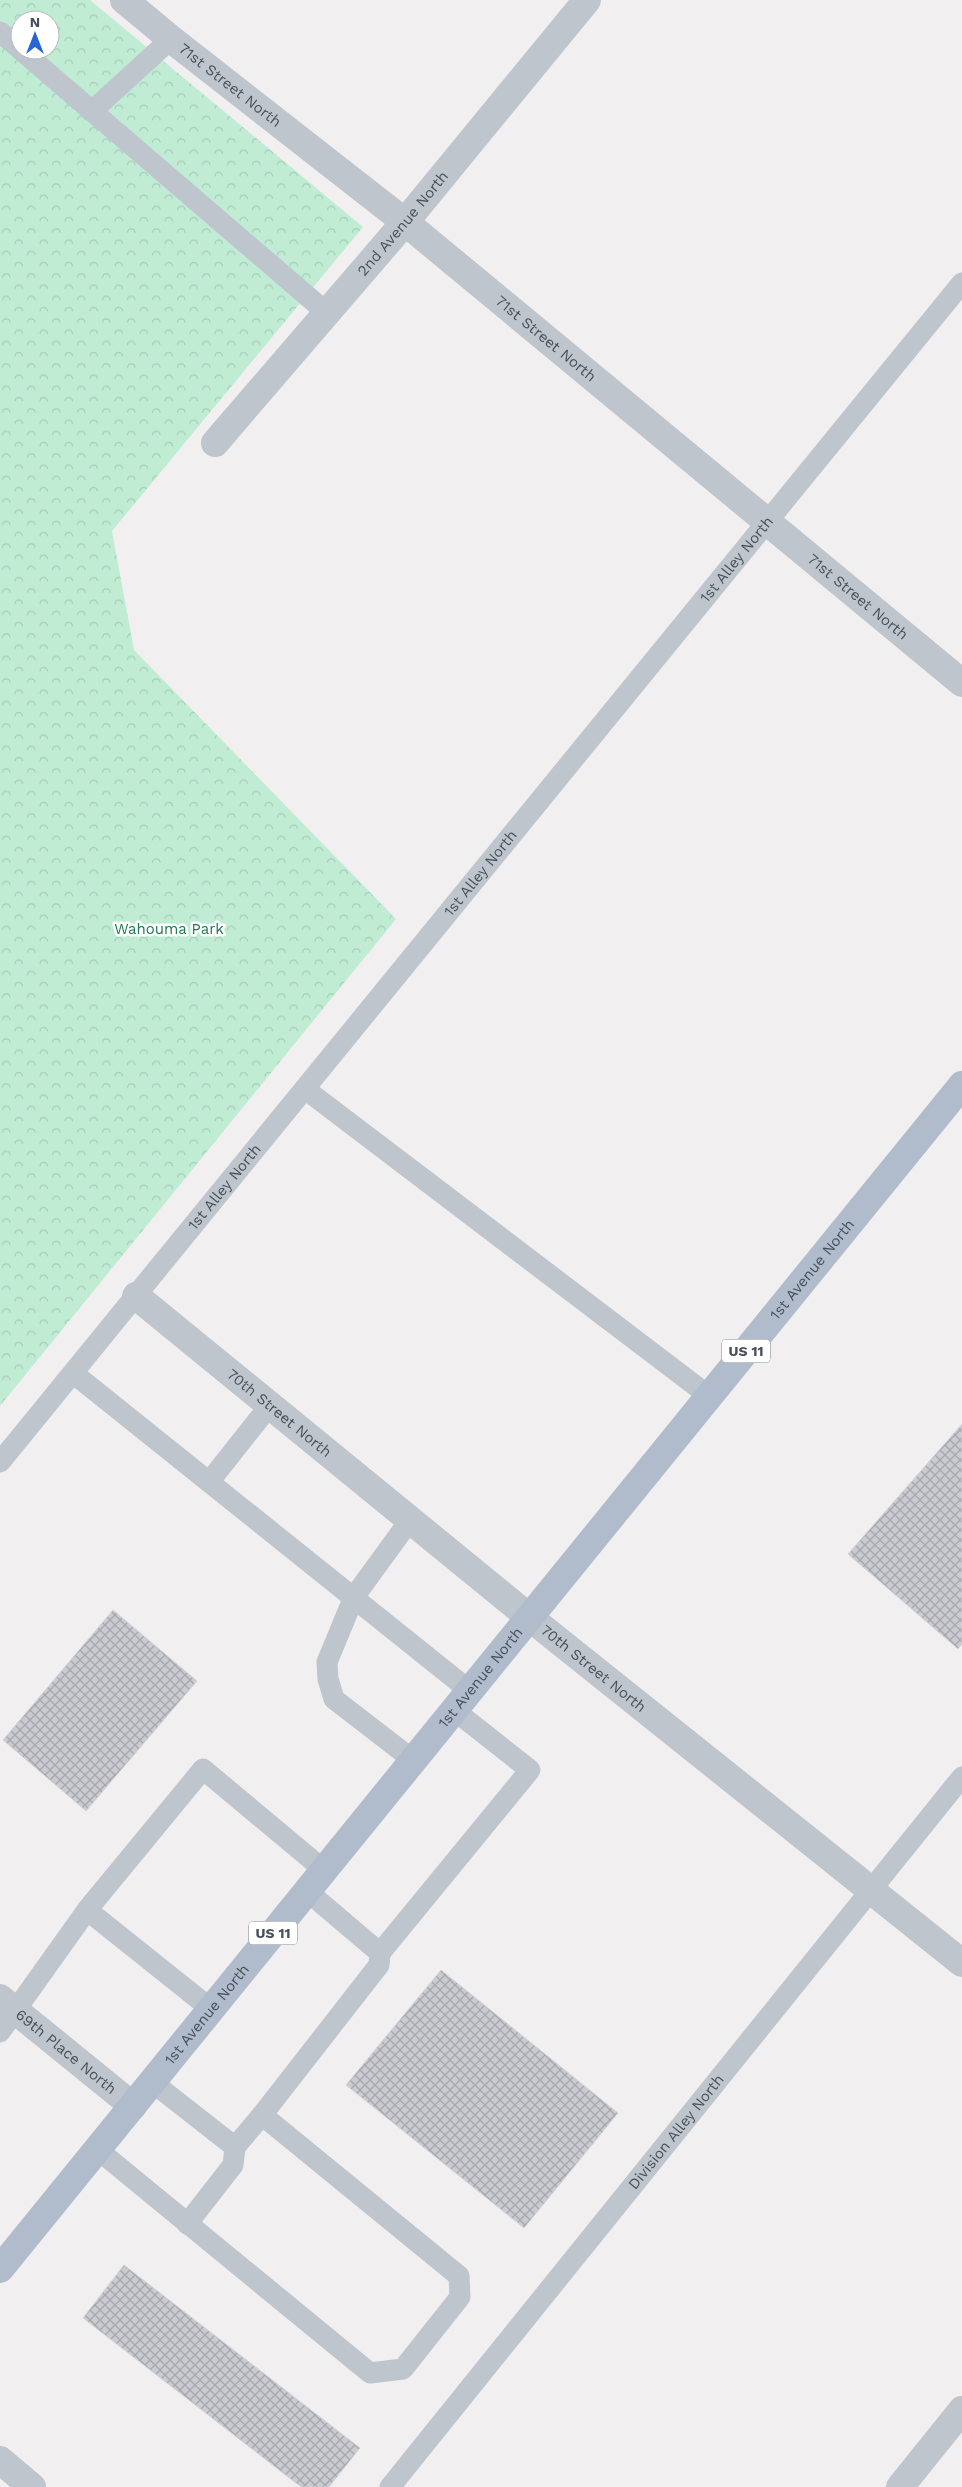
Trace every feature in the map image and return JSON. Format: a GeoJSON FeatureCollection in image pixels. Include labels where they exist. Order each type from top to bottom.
{"type":"FeatureCollection","features":[{"type":"Feature","properties":{"kind":"main road","name":"1st Avenue North"},"geometry":{"type":"LineString","coordinates":[[0,2269],[962,1085]]}},
{"type":"Feature","properties":{"kind":"street","name":"71st Street North"},"geometry":{"type":"LineString","coordinates":[[124,0],[405,222],[962,683]]}},
{"type":"Feature","properties":{"kind":"street","name":"2nd Avenue North"},"geometry":{"type":"LineString","coordinates":[[215,443],[405,222],[587,0]]}},
{"type":"Feature","properties":{"kind":"street","name":"70th Street North"},"geometry":{"type":"LineString","coordinates":[[136,1296],[529,1617],[962,1963]]}},
{"type":"Feature","properties":{"kind":"street","name":"69th Place North"},"geometry":{"type":"LineString","coordinates":[[8,2005],[133,2106]]}},
{"type":"Feature","properties":{"kind":"street"},"geometry":{"type":"LineString","coordinates":[[900,2487],[962,2410]]}},
{"type":"Feature","properties":{"kind":"street"},"geometry":{"type":"LineString","coordinates":[[0,2460],[32,2487]]}},
{"type":"Feature","properties":{"kind":"lane"},"geometry":{"type":"LineString","coordinates":[[0,32],[10,40]]}},
{"type":"Feature","properties":{"kind":"lane"},"geometry":{"type":"LineString","coordinates":[[92,111],[171,39]]}},
{"type":"Feature","properties":{"kind":"lane"},"geometry":{"type":"LineString","coordinates":[[34,60],[327,313]]}},
{"type":"Feature","properties":{"kind":"lane","name":"1st Alley North"},"geometry":{"type":"LineString","coordinates":[[0,1462],[962,283]]}},
{"type":"Feature","properties":{"kind":"lane"},"geometry":{"type":"LineString","coordinates":[[305,1089],[709,1396]]}},
{"type":"Feature","properties":{"kind":"lane"},"geometry":{"type":"LineString","coordinates":[[73,1373],[354,1597],[462,1700],[530,1770],[380,1953],[379,1965],[235,2147],[233,2165],[187,2224]]}},
{"type":"Feature","properties":{"kind":"lane"},"geometry":{"type":"LineString","coordinates":[[209,1482],[270,1405]]}},
{"type":"Feature","properties":{"kind":"lane"},"geometry":{"type":"LineString","coordinates":[[410,1520],[354,1597],[327,1662],[328,1679],[334,1699],[413,1760]]}},
{"type":"Feature","properties":{"kind":"lane"},"geometry":{"type":"LineString","coordinates":[[0,2032],[8,2005],[203,1769],[324,1870]]}},
{"type":"Feature","properties":{"kind":"lane","name":"Division Alley North"},"geometry":{"type":"LineString","coordinates":[[390,2487],[962,1777]]}},
{"type":"Feature","properties":{"kind":"lane"},"geometry":{"type":"LineString","coordinates":[[307,1891],[380,1953]]}},
{"type":"Feature","properties":{"kind":"lane"},"geometry":{"type":"LineString","coordinates":[[87,1910],[211,2009]]}},
{"type":"Feature","properties":{"kind":"lane"},"geometry":{"type":"LineString","coordinates":[[152,2082],[235,2147]]}},
{"type":"Feature","properties":{"kind":"lane"},"geometry":{"type":"LineString","coordinates":[[97,2149],[370,2374],[403,2368],[460,2296],[458,2276],[262,2115]]}},
{"type":"Feature","properties":{"kind":"green space","name":"Wahouma Park"},"geometry":{"type":"Polygon","coordinates":[[[0,0],[90,0],[363,227],[112,531],[134,650],[396,919],[0,1406],[0,0]]]}},
{"type":"Feature","properties":{"kind":"building"},"geometry":{"type":"Polygon","coordinates":[[[962,1424],[962,1644],[958,1649],[848,1554],[962,1424]]]}},
{"type":"Feature","properties":{"kind":"building"},"geometry":{"type":"Polygon","coordinates":[[[113,1610],[197,1681],[86,1811],[3,1740],[113,1610]]]}},
{"type":"Feature","properties":{"kind":"building"},"geometry":{"type":"Polygon","coordinates":[[[441,1970],[618,2113],[524,2228],[346,2085],[441,1970]]]}},
{"type":"Feature","properties":{"kind":"building"},"geometry":{"type":"Polygon","coordinates":[[[124,2265],[360,2448],[329,2487],[301,2487],[83,2318],[124,2265]]]}}]}
